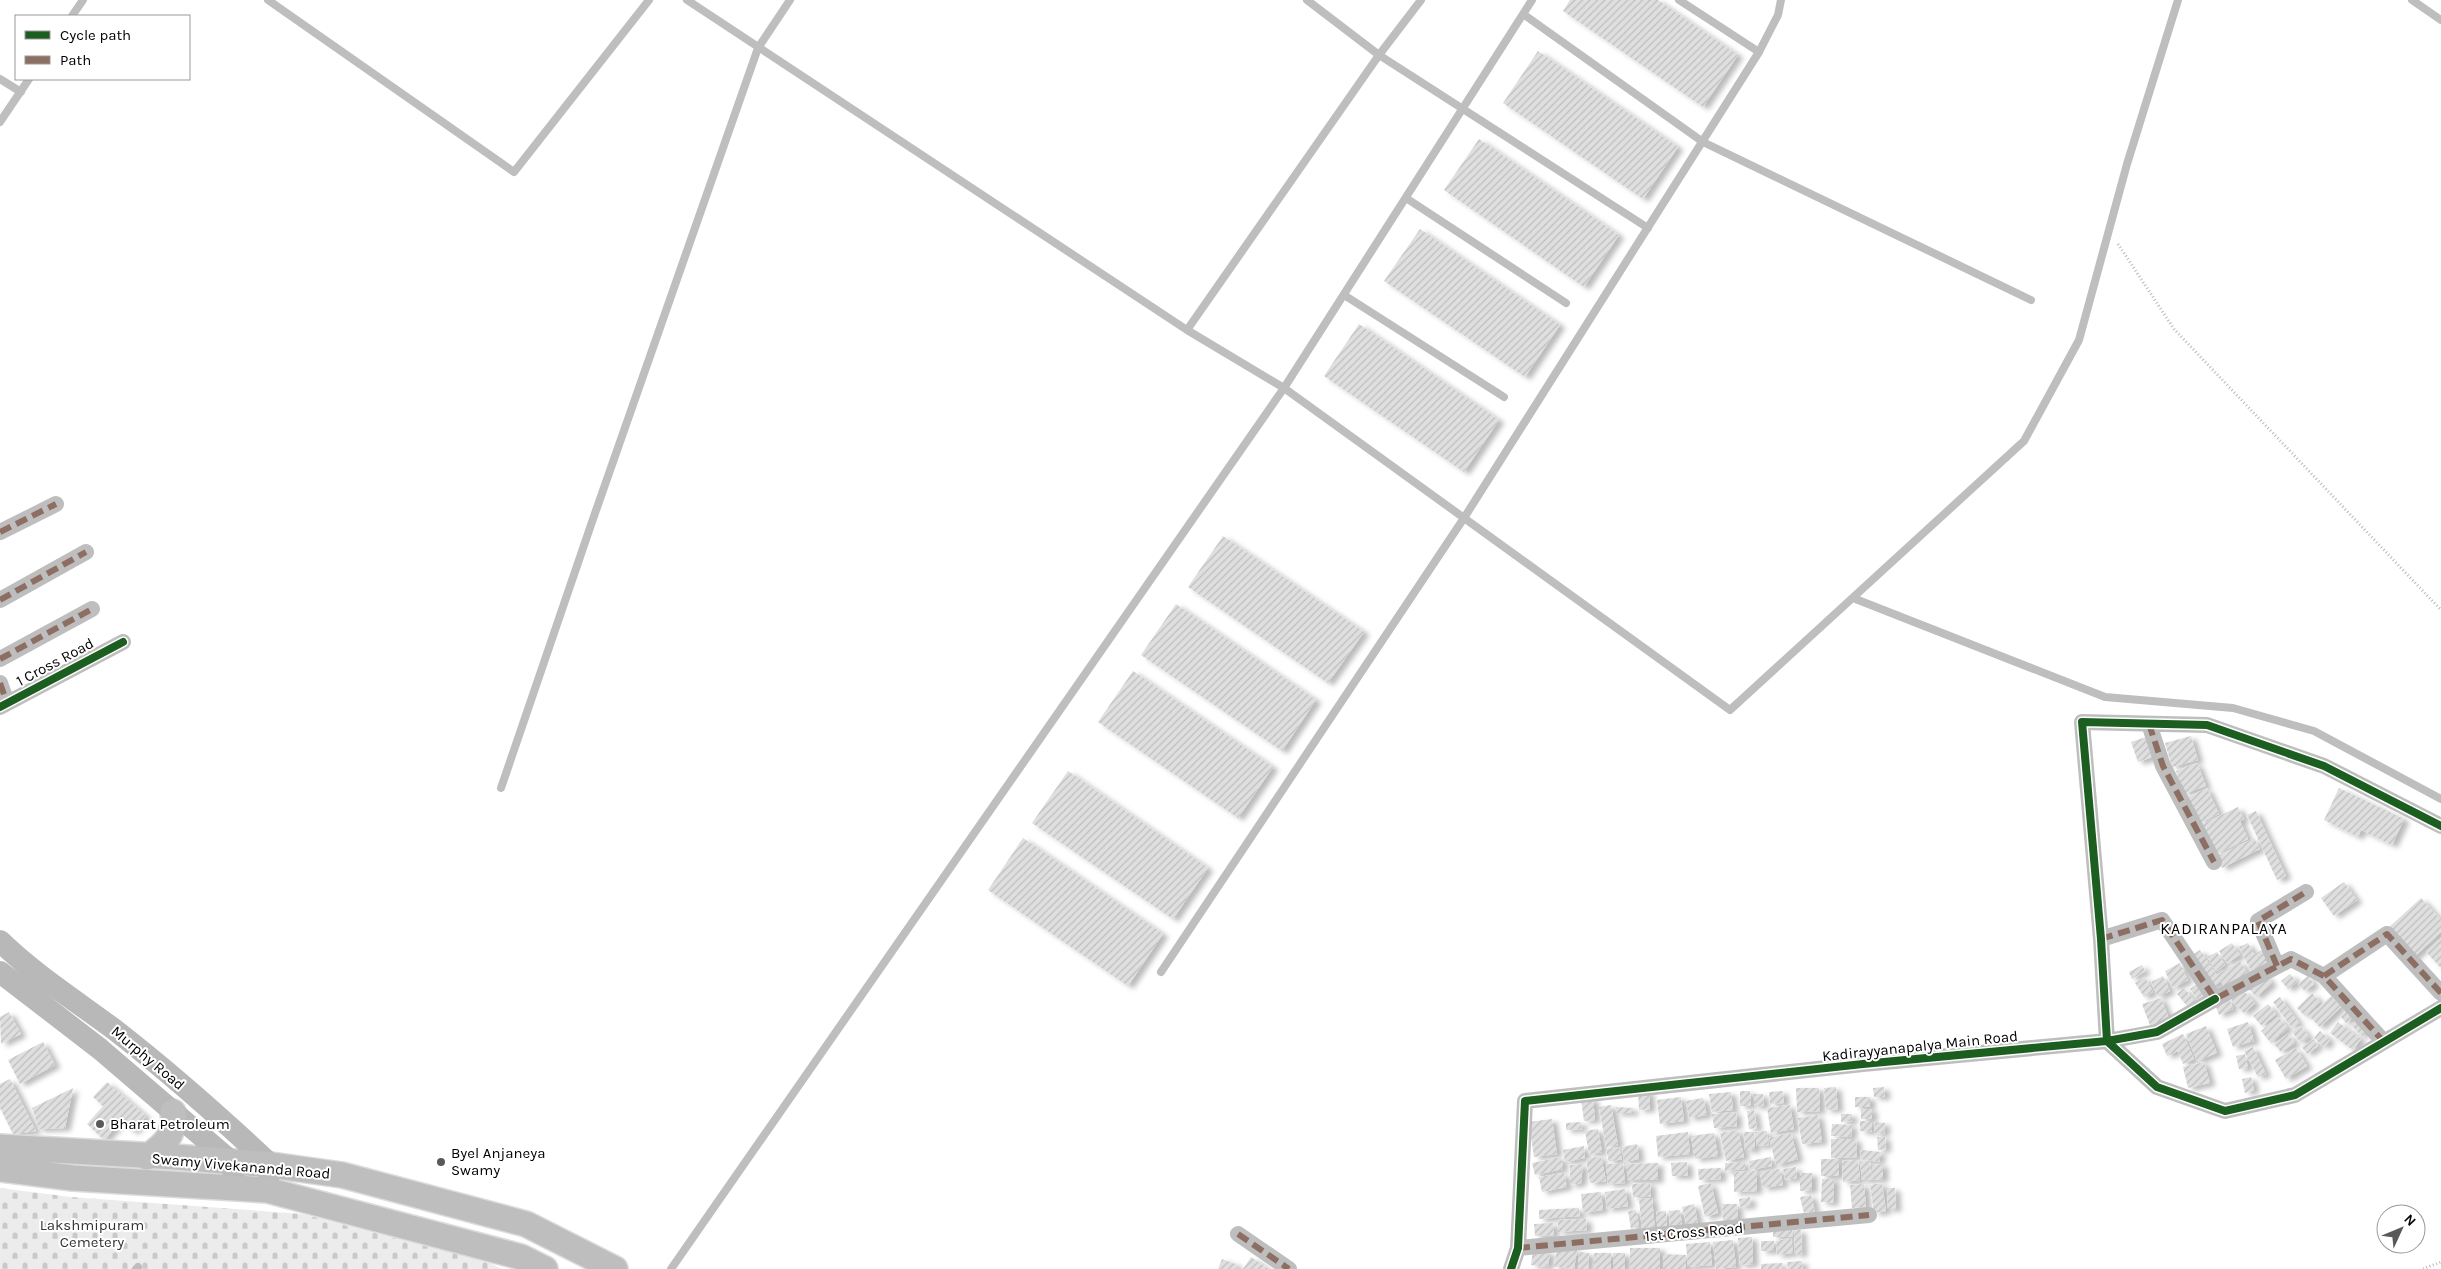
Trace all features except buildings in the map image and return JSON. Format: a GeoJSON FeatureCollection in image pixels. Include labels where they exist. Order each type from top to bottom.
{"type":"FeatureCollection","features":[{"type":"Feature","properties":{"kind":"main road","name":"Murphy Road"},"geometry":{"type":"LineString","coordinates":[[0,941],[16,957],[116,1031],[235,1131],[271,1165]]}},
{"type":"Feature","properties":{"kind":"main road","name":"Murphy Road"},"geometry":{"type":"LineString","coordinates":[[1,973],[100,1049],[233,1163]]}},
{"type":"Feature","properties":{"kind":"main road"},"geometry":{"type":"LineString","coordinates":[[146,1157],[169,1139],[174,1121],[173,1112]]}},
{"type":"Feature","properties":{"kind":"main road","name":"Swamy Vivekananda Road"},"geometry":{"type":"LineString","coordinates":[[0,1148],[146,1157],[176,1157],[271,1165],[342,1175],[526,1224],[615,1269]]}},
{"type":"Feature","properties":{"kind":"main road"},"geometry":{"type":"LineString","coordinates":[[233,1163],[234,1187]]}},
{"type":"Feature","properties":{"kind":"main road"},"geometry":{"type":"LineString","coordinates":[[267,1190],[271,1165]]}},
{"type":"Feature","properties":{"kind":"main road","name":"Swamy Vivekananda Road"},"geometry":{"type":"LineString","coordinates":[[0,1169],[74,1178],[267,1190],[521,1257],[545,1269]]}},
{"type":"Feature","properties":{"kind":"street"},"geometry":{"type":"LineString","coordinates":[[0,532],[56,504]]}},
{"type":"Feature","properties":{"kind":"street"},"geometry":{"type":"LineString","coordinates":[[0,600],[86,552]]}},
{"type":"Feature","properties":{"kind":"street"},"geometry":{"type":"LineString","coordinates":[[0,659],[92,609]]}},
{"type":"Feature","properties":{"kind":"street","name":"1 Cross Road"},"geometry":{"type":"LineString","coordinates":[[4,705],[123,642]]}},
{"type":"Feature","properties":{"kind":"street"},"geometry":{"type":"LineString","coordinates":[[0,683],[4,705]]}},
{"type":"Feature","properties":{"kind":"street"},"geometry":{"type":"LineString","coordinates":[[2441,826],[2324,766],[2206,725],[2082,722],[2101,939],[2107,1041],[2157,1087],[2225,1111],[2295,1095],[2441,1008]]}},
{"type":"Feature","properties":{"kind":"street"},"geometry":{"type":"LineString","coordinates":[[2149,724],[2163,766],[2214,862]]}},
{"type":"Feature","properties":{"kind":"street"},"geometry":{"type":"LineString","coordinates":[[2277,966],[2258,921],[2306,892]]}},
{"type":"Feature","properties":{"kind":"street"},"geometry":{"type":"LineString","coordinates":[[2101,939],[2162,920],[2215,999]]}},
{"type":"Feature","properties":{"kind":"street"},"geometry":{"type":"LineString","coordinates":[[2324,976],[2387,934],[2441,994]]}},
{"type":"Feature","properties":{"kind":"street"},"geometry":{"type":"LineString","coordinates":[[2107,1041],[2157,1032],[2291,958],[2324,976],[2384,1042]]}},
{"type":"Feature","properties":{"kind":"street","name":"Kadirayyanapalya Main Road"},"geometry":{"type":"LineString","coordinates":[[1511,1269],[1518,1248],[1525,1101],[1863,1064],[2107,1041]]}},
{"type":"Feature","properties":{"kind":"street","name":"1st Cross Road"},"geometry":{"type":"LineString","coordinates":[[1518,1248],[1869,1215]]}},
{"type":"Feature","properties":{"kind":"street"},"geometry":{"type":"LineString","coordinates":[[1238,1234],[1289,1269]]}},
{"type":"Feature","properties":{"kind":"lane"},"geometry":{"type":"LineString","coordinates":[[73,15],[82,0]]}},
{"type":"Feature","properties":{"kind":"lane"},"geometry":{"type":"LineString","coordinates":[[268,0],[514,172],[649,0]]}},
{"type":"Feature","properties":{"kind":"lane"},"geometry":{"type":"LineString","coordinates":[[687,0],[1187,330],[1284,388],[1730,710],[2024,441],[2079,340],[2112,220],[2178,0]]}},
{"type":"Feature","properties":{"kind":"lane"},"geometry":{"type":"LineString","coordinates":[[501,788],[758,48],[790,0]]}},
{"type":"Feature","properties":{"kind":"lane"},"geometry":{"type":"LineString","coordinates":[[1307,0],[1380,55],[1648,228]]}},
{"type":"Feature","properties":{"kind":"lane"},"geometry":{"type":"LineString","coordinates":[[1187,330],[1380,55],[1421,0]]}},
{"type":"Feature","properties":{"kind":"lane"},"geometry":{"type":"LineString","coordinates":[[671,1269],[1284,388],[1532,0]]}},
{"type":"Feature","properties":{"kind":"lane"},"geometry":{"type":"LineString","coordinates":[[1679,0],[1759,52]]}},
{"type":"Feature","properties":{"kind":"lane"},"geometry":{"type":"LineString","coordinates":[[1161,972],[1464,518],[1759,52],[1778,15],[1781,0]]}},
{"type":"Feature","properties":{"kind":"lane"},"geometry":{"type":"LineString","coordinates":[[2412,0],[2441,20]]}},
{"type":"Feature","properties":{"kind":"lane"},"geometry":{"type":"LineString","coordinates":[[1523,14],[1702,142],[2031,300]]}},
{"type":"Feature","properties":{"kind":"lane"},"geometry":{"type":"LineString","coordinates":[[0,79],[21,92]]}},
{"type":"Feature","properties":{"kind":"lane"},"geometry":{"type":"LineString","coordinates":[[0,122],[28,80]]}},
{"type":"Feature","properties":{"kind":"lane"},"geometry":{"type":"LineString","coordinates":[[1406,198],[1566,302]]}},
{"type":"Feature","properties":{"kind":"lane"},"geometry":{"type":"LineString","coordinates":[[1344,295],[1504,397]]}},
{"type":"Feature","properties":{"kind":"lane"},"geometry":{"type":"LineString","coordinates":[[1853,598],[2105,698],[2233,708],[2314,732],[2441,799]]}},
{"type":"Feature","properties":{"kind":"path"},"geometry":{"type":"LineString","coordinates":[[2112,220],[2118,243],[2174,329],[2441,610]]}},
{"type":"Feature","properties":{"kind":"path"},"geometry":{"type":"LineString","coordinates":[[2423,1269],[2441,1262]]}},
{"type":"Feature","properties":{"kind":"green space","name":"Lakshmipuram Cemetery"},"geometry":{"type":"Polygon","coordinates":[[[0,1188],[71,1197],[302,1214],[487,1262],[502,1269],[0,1269],[0,1188]]]}},
{"type":"Feature","properties":{"kind":"marked path"},"geometry":{"type":"LineString","coordinates":[[0,532],[56,504]]}},
{"type":"Feature","properties":{"kind":"marked path"},"geometry":{"type":"LineString","coordinates":[[0,600],[86,552]]}},
{"type":"Feature","properties":{"kind":"marked path"},"geometry":{"type":"LineString","coordinates":[[0,659],[92,609]]}},
{"type":"Feature","properties":{"kind":"marked path"},"geometry":{"type":"LineString","coordinates":[[0,683],[7,703]]}},
{"type":"Feature","properties":{"kind":"marked path"},"geometry":{"type":"LineString","coordinates":[[2149,724],[2163,766],[2214,862]]}},
{"type":"Feature","properties":{"kind":"marked path"},"geometry":{"type":"LineString","coordinates":[[2277,966],[2258,921],[2306,892]]}},
{"type":"Feature","properties":{"kind":"marked path"},"geometry":{"type":"LineString","coordinates":[[2101,939],[2162,920],[2215,999],[2291,959],[2324,976],[2384,1042]]}},
{"type":"Feature","properties":{"kind":"marked path"},"geometry":{"type":"LineString","coordinates":[[2324,976],[2387,934],[2441,993]]}},
{"type":"Feature","properties":{"kind":"marked path"},"geometry":{"type":"LineString","coordinates":[[1518,1248],[1869,1215]]}},
{"type":"Feature","properties":{"kind":"marked path"},"geometry":{"type":"LineString","coordinates":[[1238,1234],[1289,1269]]}},
{"type":"Feature","properties":{"kind":"cycle path"},"geometry":{"type":"LineString","coordinates":[[0,707],[123,642]]}},
{"type":"Feature","properties":{"kind":"cycle path"},"geometry":{"type":"LineString","coordinates":[[2215,999],[2157,1032],[2107,1041],[2101,939],[2082,722],[2207,725],[2324,766],[2441,826]]}},
{"type":"Feature","properties":{"kind":"cycle path"},"geometry":{"type":"LineString","coordinates":[[1511,1269],[1518,1248],[1525,1101],[1863,1064],[2107,1041],[2157,1087],[2225,1111],[2295,1095],[2441,1008]]}},
{"type":"Feature","properties":{"kind":"place","name":"Bharat Petroleum"},"geometry":{"type":"Point","coordinates":[100,1124]}},
{"type":"Feature","properties":{"kind":"place","name":"Byel Anjaneya Swamy"},"geometry":{"type":"Point","coordinates":[441,1162]}},
{"type":"Feature","properties":{"kind":"district","name":"KADIRANPALAYA"},"geometry":{"type":"Point","coordinates":[2224,928]}}]}
